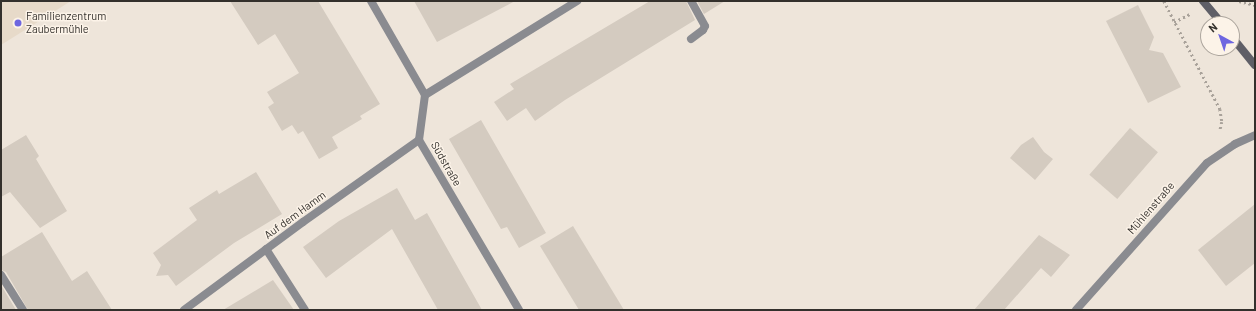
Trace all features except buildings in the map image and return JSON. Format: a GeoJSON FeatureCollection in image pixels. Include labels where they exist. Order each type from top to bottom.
{"type":"FeatureCollection","features":[{"type":"Feature","properties":{"kind":"street"},"geometry":{"type":"LineString","coordinates":[[371,1],[425,95],[577,1]]}},
{"type":"Feature","properties":{"kind":"street"},"geometry":{"type":"LineString","coordinates":[[691,39],[703,30],[705,26],[692,1]]}},
{"type":"Feature","properties":{"kind":"street"},"geometry":{"type":"LineString","coordinates":[[1203,1],[1215,16]]}},
{"type":"Feature","properties":{"kind":"street"},"geometry":{"type":"LineString","coordinates":[[1240,47],[1255,65]]}},
{"type":"Feature","properties":{"kind":"street","name":"Südstraße"},"geometry":{"type":"LineString","coordinates":[[425,95],[419,140],[519,310]]}},
{"type":"Feature","properties":{"kind":"street","name":"Mühlenstraße"},"geometry":{"type":"LineString","coordinates":[[1076,310],[1195,174],[1219,154],[1255,135]]}},
{"type":"Feature","properties":{"kind":"street","name":"Auf dem Hamm"},"geometry":{"type":"LineString","coordinates":[[184,310],[266,249],[419,140]]}},
{"type":"Feature","properties":{"kind":"street"},"geometry":{"type":"LineString","coordinates":[[266,249],[305,310]]}},
{"type":"Feature","properties":{"kind":"street"},"geometry":{"type":"LineString","coordinates":[[1,275],[23,310]]}},
{"type":"Feature","properties":{"kind":"path"},"geometry":{"type":"LineString","coordinates":[[1164,1],[1221,114],[1222,125],[1216,139],[1219,154]]}},
{"type":"Feature","properties":{"kind":"path"},"geometry":{"type":"LineString","coordinates":[[1239,1],[1255,5]]}},
{"type":"Feature","properties":{"kind":"shaded area","name":"Familienzentrum Zaubermühle"},"geometry":{"type":"Polygon","coordinates":[[[1,1],[71,1],[1,45],[1,1]]]}},
{"type":"Feature","properties":{"kind":"place","name":"Familienzentrum Zaubermühle"},"geometry":{"type":"Point","coordinates":[18,23]}}]}
